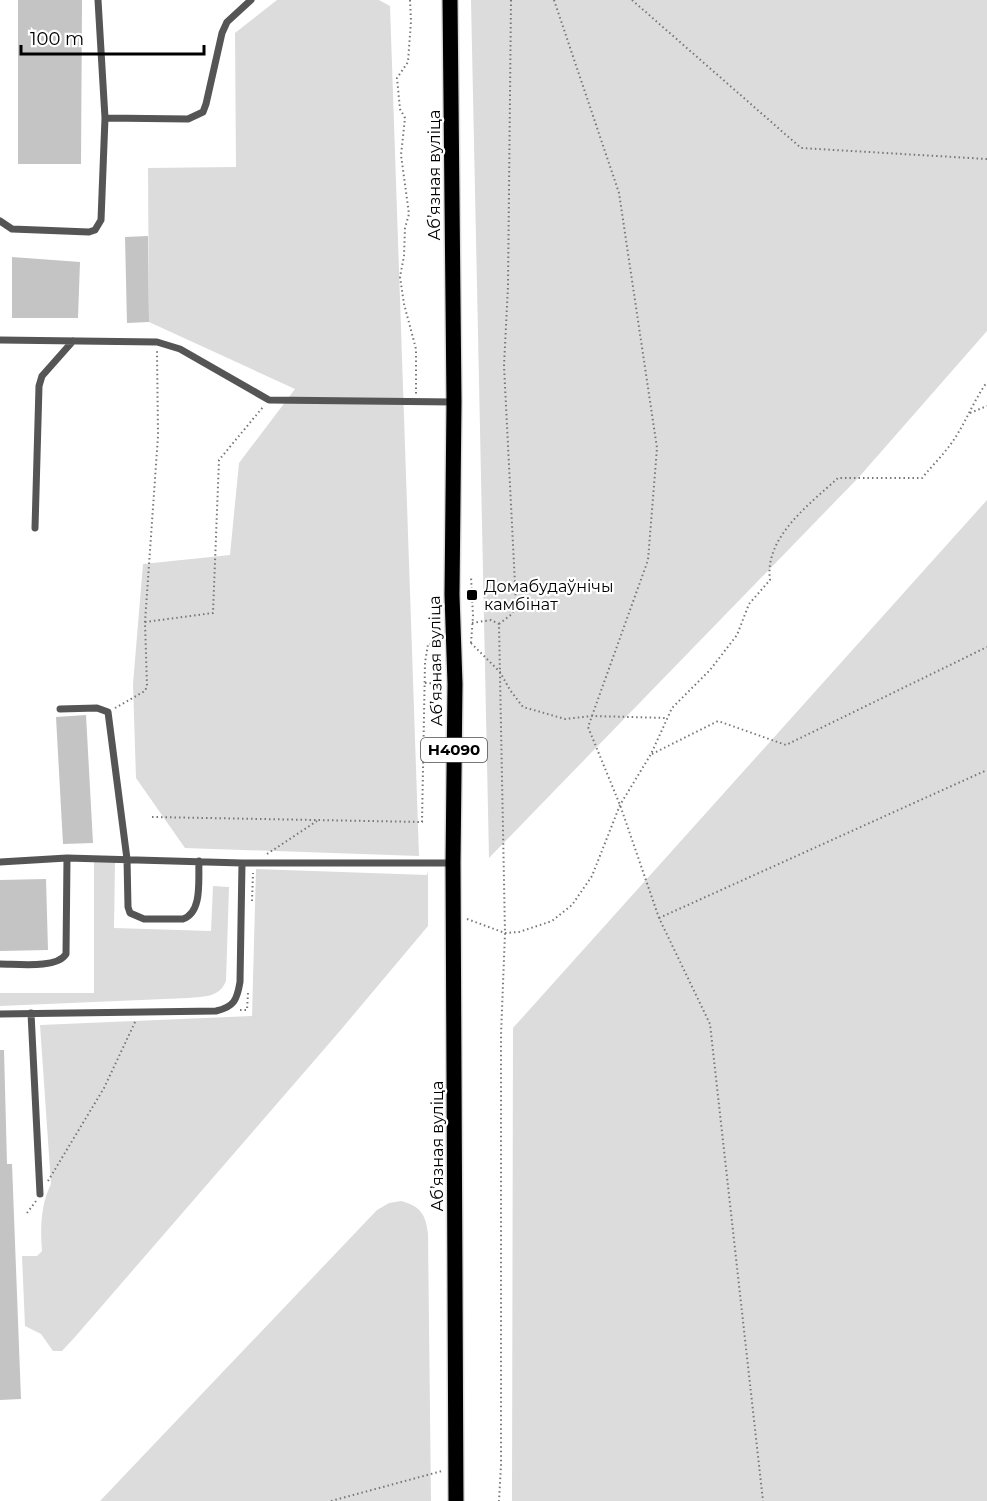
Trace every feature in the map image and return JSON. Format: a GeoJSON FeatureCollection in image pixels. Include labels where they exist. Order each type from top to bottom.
{"type":"FeatureCollection","features":[{"type":"Feature","properties":{"kind":"main road","name":"Абʼязная вуліца"},"geometry":{"type":"LineString","coordinates":[[450,0],[454,402],[452,595],[455,684],[453,862],[456,1501]]}},
{"type":"Feature","properties":{"kind":"lane"},"geometry":{"type":"LineString","coordinates":[[0,221],[12,229],[89,232],[94,230],[101,220],[105,118],[98,0]]}},
{"type":"Feature","properties":{"kind":"lane"},"geometry":{"type":"LineString","coordinates":[[105,118],[188,119],[203,112],[207,104],[222,33],[227,22],[251,0]]}},
{"type":"Feature","properties":{"kind":"lane"},"geometry":{"type":"LineString","coordinates":[[0,340],[157,342],[180,349],[269,400],[454,402]]}},
{"type":"Feature","properties":{"kind":"lane"},"geometry":{"type":"LineString","coordinates":[[34,528],[39,386],[42,376],[73,341]]}},
{"type":"Feature","properties":{"kind":"lane"},"geometry":{"type":"LineString","coordinates":[[60,709],[97,708],[108,712],[127,859],[130,913],[144,919],[183,919],[194,913],[199,861]]}},
{"type":"Feature","properties":{"kind":"lane"},"geometry":{"type":"LineString","coordinates":[[0,862],[68,858],[242,863],[453,862]]}},
{"type":"Feature","properties":{"kind":"lane"},"geometry":{"type":"LineString","coordinates":[[0,964],[51,963],[63,958],[66,954],[68,858]]}},
{"type":"Feature","properties":{"kind":"lane"},"geometry":{"type":"LineString","coordinates":[[0,1014],[216,1011],[227,1008],[235,1000],[240,982],[242,863]]}},
{"type":"Feature","properties":{"kind":"lane"},"geometry":{"type":"LineString","coordinates":[[31,1013],[40,1194]]}},
{"type":"Feature","properties":{"kind":"path"},"geometry":{"type":"LineString","coordinates":[[410,0],[408,62],[397,78],[400,109],[405,118],[401,155],[409,214],[405,228],[404,256],[400,277],[404,304],[416,349],[416,400]]}},
{"type":"Feature","properties":{"kind":"path"},"geometry":{"type":"LineString","coordinates":[[499,624],[512,614],[516,604],[504,366],[508,275],[511,0]]}},
{"type":"Feature","properties":{"kind":"path"},"geometry":{"type":"LineString","coordinates":[[554,0],[619,193],[657,448],[648,560],[588,727],[620,805],[659,918],[710,1024],[763,1501]]}},
{"type":"Feature","properties":{"kind":"path"},"geometry":{"type":"LineString","coordinates":[[632,0],[801,148],[987,159]]}},
{"type":"Feature","properties":{"kind":"path"},"geometry":{"type":"LineString","coordinates":[[108,712],[145,692],[147,686],[145,622],[158,436],[157,342]]}},
{"type":"Feature","properties":{"kind":"path"},"geometry":{"type":"LineString","coordinates":[[454,914],[505,933],[519,932],[552,921],[572,905],[591,876],[620,805],[651,754],[672,708],[710,670],[736,634],[748,604],[770,580],[769,568],[772,553],[793,519],[838,478],[922,478],[953,442],[978,394],[987,382]]}},
{"type":"Feature","properties":{"kind":"path"},"geometry":{"type":"LineString","coordinates":[[145,622],[213,613],[219,460],[269,400]]}},
{"type":"Feature","properties":{"kind":"path"},"geometry":{"type":"LineString","coordinates":[[970,413],[987,406]]}},
{"type":"Feature","properties":{"kind":"path"},"geometry":{"type":"LineString","coordinates":[[471,578],[472,616]]}},
{"type":"Feature","properties":{"kind":"path"},"geometry":{"type":"LineString","coordinates":[[472,623],[491,620],[499,624]]}},
{"type":"Feature","properties":{"kind":"path"},"geometry":{"type":"LineString","coordinates":[[499,624],[505,933],[502,1000],[499,1501]]}},
{"type":"Feature","properties":{"kind":"path"},"geometry":{"type":"LineString","coordinates":[[471,643],[500,672],[523,707],[566,719],[592,716],[668,718]]}},
{"type":"Feature","properties":{"kind":"path"},"geometry":{"type":"LineString","coordinates":[[152,817],[422,822],[425,663],[428,644],[434,644]]}},
{"type":"Feature","properties":{"kind":"path"},"geometry":{"type":"LineString","coordinates":[[651,754],[718,721],[786,745],[987,647]]}},
{"type":"Feature","properties":{"kind":"path"},"geometry":{"type":"LineString","coordinates":[[425,683],[455,684]]}},
{"type":"Feature","properties":{"kind":"path"},"geometry":{"type":"LineString","coordinates":[[659,918],[987,770]]}},
{"type":"Feature","properties":{"kind":"path"},"geometry":{"type":"LineString","coordinates":[[252,908],[254,863],[317,821]]}},
{"type":"Feature","properties":{"kind":"path"},"geometry":{"type":"LineString","coordinates":[[236,1011],[247,1010],[248,988]]}},
{"type":"Feature","properties":{"kind":"path"},"geometry":{"type":"LineString","coordinates":[[43,1176],[44,1188],[104,1088],[139,1014]]}},
{"type":"Feature","properties":{"kind":"path"},"geometry":{"type":"LineString","coordinates":[[27,1213],[40,1194]]}},
{"type":"Feature","properties":{"kind":"path"},"geometry":{"type":"LineString","coordinates":[[331,1501],[456,1467]]}},
{"type":"Feature","properties":{"kind":"shaded area"},"geometry":{"type":"Polygon","coordinates":[[[277,0],[379,0],[390,6],[419,856],[185,848],[136,778],[133,684],[143,564],[230,555],[239,463],[295,389],[149,322],[148,168],[236,167],[235,33],[277,0]]]}},
{"type":"Feature","properties":{"kind":"shaded area"},"geometry":{"type":"Polygon","coordinates":[[[471,0],[987,0],[987,331],[859,477],[489,858],[471,0]]]}},
{"type":"Feature","properties":{"kind":"shaded area"},"geometry":{"type":"Polygon","coordinates":[[[987,500],[987,1501],[512,1501],[513,1028],[987,500]]]}},
{"type":"Feature","properties":{"kind":"shaded area"},"geometry":{"type":"Polygon","coordinates":[[[94,858],[115,862],[114,928],[211,931],[213,886],[229,887],[226,981],[220,991],[211,995],[188,998],[0,1006],[0,993],[94,993],[94,858]]]}},
{"type":"Feature","properties":{"kind":"shaded area"},"geometry":{"type":"Polygon","coordinates":[[[256,869],[427,875],[428,870],[428,926],[75,1337],[62,1351],[53,1351],[41,1334],[25,1326],[22,1256],[37,1256],[42,1251],[42,1216],[51,1184],[40,1025],[252,1016],[256,869]]]}},
{"type":"Feature","properties":{"kind":"shaded area"},"geometry":{"type":"Polygon","coordinates":[[[401,1201],[413,1205],[421,1212],[426,1221],[428,1234],[431,1501],[100,1501],[377,1210],[389,1203],[401,1201]]]}},
{"type":"Feature","properties":{"kind":"building"},"geometry":{"type":"Polygon","coordinates":[[[18,0],[82,0],[81,164],[18,164],[18,0]]]}},
{"type":"Feature","properties":{"kind":"building"},"geometry":{"type":"Polygon","coordinates":[[[148,236],[149,322],[127,323],[125,237],[148,236]]]}},
{"type":"Feature","properties":{"kind":"building"},"geometry":{"type":"Polygon","coordinates":[[[12,257],[80,262],[78,318],[12,318],[12,257]]]}},
{"type":"Feature","properties":{"kind":"building"},"geometry":{"type":"Polygon","coordinates":[[[86,715],[93,843],[63,844],[56,717],[86,715]]]}},
{"type":"Feature","properties":{"kind":"building"},"geometry":{"type":"Polygon","coordinates":[[[46,879],[48,950],[0,951],[0,880],[46,879]]]}},
{"type":"Feature","properties":{"kind":"building"},"geometry":{"type":"Polygon","coordinates":[[[0,1050],[4,1050],[7,1164],[12,1164],[21,1399],[0,1400],[0,1050]]]}},
{"type":"Feature","properties":{"kind":"place","name":"Домабудаўнічы камбінат"},"geometry":{"type":"Point","coordinates":[472,595]}}]}
